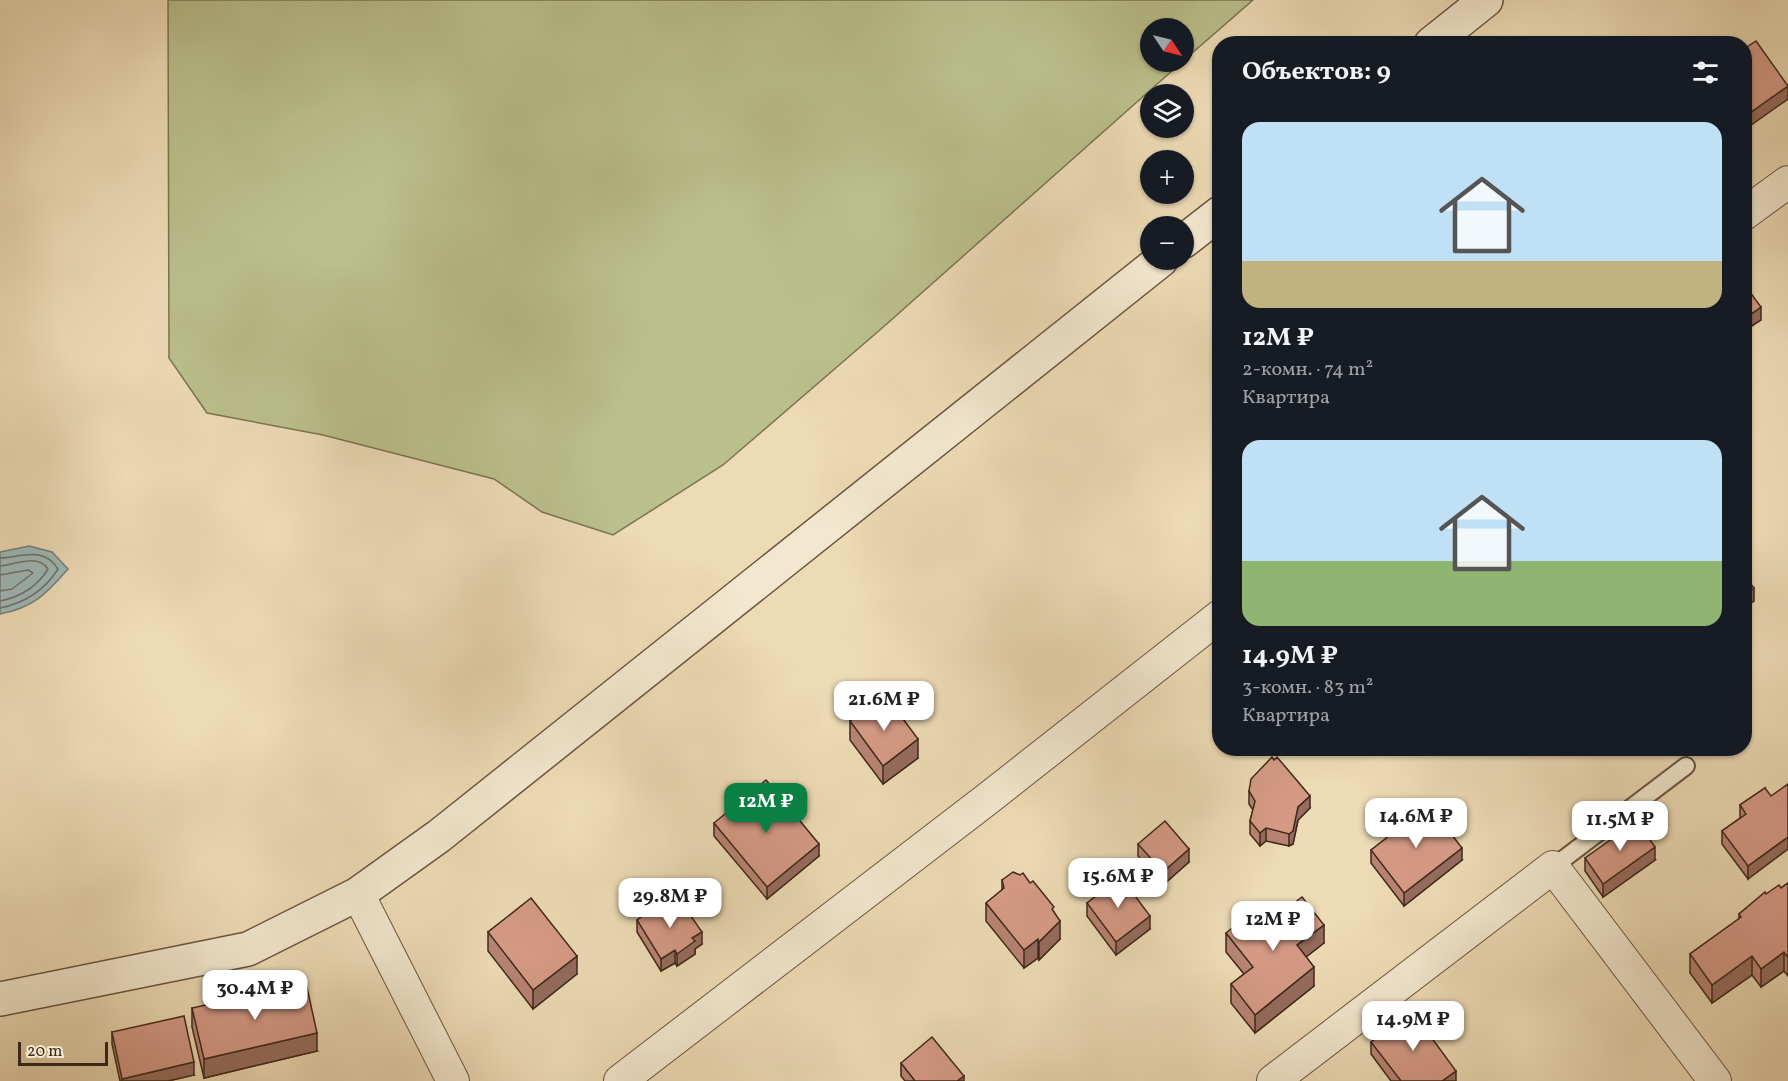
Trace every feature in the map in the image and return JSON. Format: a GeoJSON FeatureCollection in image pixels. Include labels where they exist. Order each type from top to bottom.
{"type":"FeatureCollection","features":[{"type":"Feature","properties":{"kind":"street"},"geometry":{"type":"LineString","coordinates":[[1441,36],[1486,0]]}},
{"type":"Feature","properties":{"kind":"street"},"geometry":{"type":"LineString","coordinates":[[1752,208],[1788,183]]}},
{"type":"Feature","properties":{"kind":"street"},"geometry":{"type":"LineString","coordinates":[[1194,233],[1212,219]]}},
{"type":"Feature","properties":{"kind":"street"},"geometry":{"type":"LineString","coordinates":[[0,999],[248,949],[358,894],[439,836],[1148,270]]}},
{"type":"Feature","properties":{"kind":"street"},"geometry":{"type":"LineString","coordinates":[[620,1081],[986,801],[1212,622]]}},
{"type":"Feature","properties":{"kind":"street"},"geometry":{"type":"LineString","coordinates":[[1273,1081],[1553,867],[1715,1081]]}},
{"type":"Feature","properties":{"kind":"street"},"geometry":{"type":"LineString","coordinates":[[358,894],[453,1081]]}},
{"type":"Feature","properties":{"kind":"lane"},"geometry":{"type":"LineString","coordinates":[[1553,867],[1686,766]]}},
{"type":"Feature","properties":{"kind":"green space"},"geometry":{"type":"Polygon","coordinates":[[[168,0],[1253,0],[1194,51],[1194,18],[1140,18],[1140,72],[1171,72],[1157,84],[1140,84],[1140,99],[881,329],[723,465],[613,535],[542,512],[494,479],[323,435],[207,413],[169,358],[168,0]]]}},
{"type":"Feature","properties":{"kind":"water"},"geometry":{"type":"Polygon","coordinates":[[[29,546],[52,552],[68,569],[38,599],[21,608],[0,614],[0,552],[29,546]]]}},
{"type":"Feature","properties":{"kind":"building"},"geometry":{"type":"Polygon","coordinates":[[[1756,41],[1788,86],[1752,111],[1752,44],[1756,41]]]}},
{"type":"Feature","properties":{"kind":"building"},"geometry":{"type":"Polygon","coordinates":[[[1752,295],[1761,307],[1752,313],[1752,295]]]}},
{"type":"Feature","properties":{"kind":"building"},"geometry":{"type":"Polygon","coordinates":[[[889,700],[918,739],[883,766],[850,721],[870,706],[874,712],[889,700]]]}},
{"type":"Feature","properties":{"kind":"building"},"geometry":{"type":"Polygon","coordinates":[[[1272,757],[1274,760],[1277,757],[1310,796],[1298,807],[1293,831],[1289,834],[1266,828],[1260,833],[1250,821],[1255,801],[1249,791],[1251,779],[1272,757]]]}},
{"type":"Feature","properties":{"kind":"building"},"geometry":{"type":"Polygon","coordinates":[[[766,780],[819,844],[767,887],[714,823],[766,780]]]}},
{"type":"Feature","properties":{"kind":"building"},"geometry":{"type":"Polygon","coordinates":[[[1788,784],[1788,837],[1748,866],[1722,831],[1746,814],[1740,805],[1765,788],[1771,796],[1788,784]]]}},
{"type":"Feature","properties":{"kind":"building"},"geometry":{"type":"Polygon","coordinates":[[[1429,805],[1462,848],[1404,893],[1371,850],[1429,805]]]}},
{"type":"Feature","properties":{"kind":"building"},"geometry":{"type":"Polygon","coordinates":[[[1165,821],[1189,849],[1163,872],[1138,844],[1165,821]]]}},
{"type":"Feature","properties":{"kind":"building"},"geometry":{"type":"Polygon","coordinates":[[[1637,821],[1655,847],[1603,884],[1585,858],[1637,821]]]}},
{"type":"Feature","properties":{"kind":"building"},"geometry":{"type":"Polygon","coordinates":[[[1013,872],[1020,875],[1023,873],[1030,883],[1033,881],[1054,907],[1052,909],[1060,921],[1039,942],[1038,939],[1024,950],[986,903],[1004,888],[1002,880],[1013,872]]]}},
{"type":"Feature","properties":{"kind":"building"},"geometry":{"type":"Polygon","coordinates":[[[1121,877],[1150,916],[1116,942],[1087,903],[1121,877]]]}},
{"type":"Feature","properties":{"kind":"building"},"geometry":{"type":"Polygon","coordinates":[[[1788,883],[1788,958],[1784,952],[1761,969],[1752,956],[1712,985],[1690,954],[1741,917],[1739,914],[1765,892],[1766,894],[1779,885],[1781,888],[1788,883]]]}},
{"type":"Feature","properties":{"kind":"building"},"geometry":{"type":"Polygon","coordinates":[[[1302,897],[1324,925],[1297,945],[1314,967],[1255,1015],[1231,984],[1253,967],[1226,933],[1263,903],[1275,918],[1302,897]]]}},
{"type":"Feature","properties":{"kind":"building"},"geometry":{"type":"Polygon","coordinates":[[[531,898],[577,956],[533,990],[488,932],[531,898]]]}},
{"type":"Feature","properties":{"kind":"building"},"geometry":{"type":"Polygon","coordinates":[[[679,899],[702,932],[692,938],[695,941],[677,954],[675,950],[661,959],[637,920],[655,907],[659,913],[679,899]]]}},
{"type":"Feature","properties":{"kind":"building"},"geometry":{"type":"Polygon","coordinates":[[[306,983],[317,1033],[204,1059],[192,1008],[306,983]]]}},
{"type":"Feature","properties":{"kind":"building"},"geometry":{"type":"Polygon","coordinates":[[[1412,1011],[1456,1071],[1442,1081],[1401,1081],[1371,1042],[1412,1011]]]}},
{"type":"Feature","properties":{"kind":"building"},"geometry":{"type":"Polygon","coordinates":[[[184,1016],[194,1062],[122,1079],[112,1032],[184,1016]]]}},
{"type":"Feature","properties":{"kind":"building"},"geometry":{"type":"Polygon","coordinates":[[[932,1037],[964,1076],[957,1081],[915,1081],[901,1063],[932,1037]]]}}]}
